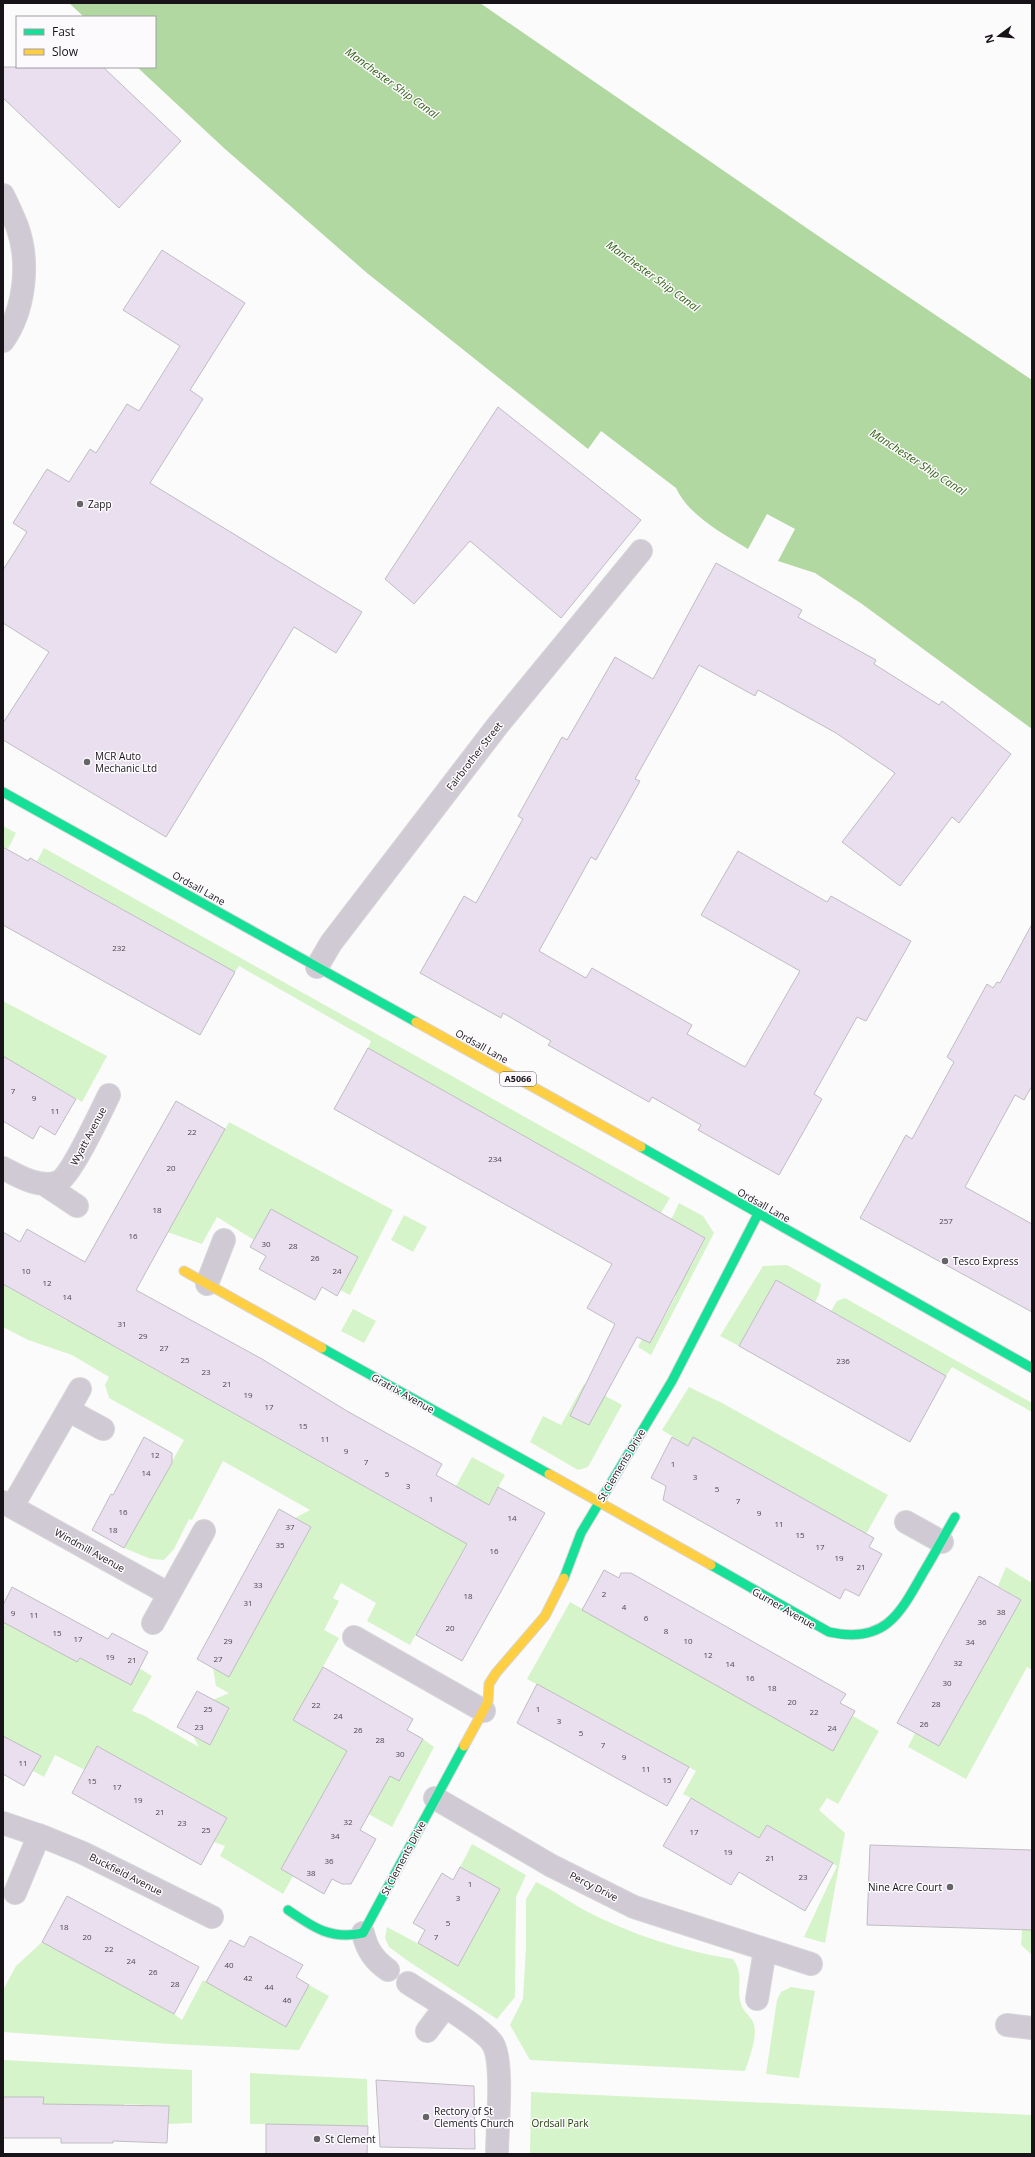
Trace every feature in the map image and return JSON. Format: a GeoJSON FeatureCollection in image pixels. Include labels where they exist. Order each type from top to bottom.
{"type":"FeatureCollection","features":[{"type":"Feature","properties":{"kind":"street"},"geometry":{"type":"LineString","coordinates":[[3,195],[18,227],[26,274],[17,314],[3,341]]}},
{"type":"Feature","properties":{"kind":"street","name":"Fairbrother Street"},"geometry":{"type":"LineString","coordinates":[[317,967],[331,943],[498,725],[641,552]]}},
{"type":"Feature","properties":{"kind":"street","name":"Ordsall Lane"},"geometry":{"type":"LineString","coordinates":[[3,792],[700,1180],[1032,1368]]}},
{"type":"Feature","properties":{"kind":"street","name":"Wyatt Avenue"},"geometry":{"type":"LineString","coordinates":[[44,1184],[59,1181],[70,1170],[109,1095]]}},
{"type":"Feature","properties":{"kind":"street"},"geometry":{"type":"LineString","coordinates":[[3,1168],[17,1176],[44,1184],[77,1206]]}},
{"type":"Feature","properties":{"kind":"street","name":"St Clements Drive"},"geometry":{"type":"LineString","coordinates":[[363,1933],[435,1798],[484,1711],[488,1702],[489,1684],[496,1673],[544,1616],[559,1590],[581,1533],[672,1381],[758,1214]]}},
{"type":"Feature","properties":{"kind":"street"},"geometry":{"type":"LineString","coordinates":[[207,1284],[224,1240]]}},
{"type":"Feature","properties":{"kind":"street","name":"Gratrix Avenue"},"geometry":{"type":"LineString","coordinates":[[184,1271],[599,1503]]}},
{"type":"Feature","properties":{"kind":"street","name":"Windmill Avenue"},"geometry":{"type":"LineString","coordinates":[[80,1389],[7,1505],[169,1594]]}},
{"type":"Feature","properties":{"kind":"street"},"geometry":{"type":"LineString","coordinates":[[68,1410],[103,1429]]}},
{"type":"Feature","properties":{"kind":"street","name":"Gurner Avenue"},"geometry":{"type":"LineString","coordinates":[[599,1503],[816,1627],[842,1636],[868,1634],[882,1628],[895,1618],[905,1606],[955,1517]]}},
{"type":"Feature","properties":{"kind":"street"},"geometry":{"type":"LineString","coordinates":[[906,1522],[942,1542]]}},
{"type":"Feature","properties":{"kind":"street"},"geometry":{"type":"LineString","coordinates":[[153,1623],[204,1531]]}},
{"type":"Feature","properties":{"kind":"street"},"geometry":{"type":"LineString","coordinates":[[354,1637],[484,1711]]}},
{"type":"Feature","properties":{"kind":"street","name":"Percy Drive"},"geometry":{"type":"LineString","coordinates":[[435,1798],[552,1866],[634,1907],[811,1964]]}},
{"type":"Feature","properties":{"kind":"street","name":"Buckfield Avenue"},"geometry":{"type":"LineString","coordinates":[[3,1823],[39,1835],[84,1853],[212,1918]]}},
{"type":"Feature","properties":{"kind":"street"},"geometry":{"type":"LineString","coordinates":[[15,1893],[39,1835]]}},
{"type":"Feature","properties":{"kind":"street"},"geometry":{"type":"LineString","coordinates":[[288,1910],[324,1932],[348,1938],[363,1933],[369,1952],[377,1962],[388,1970]]}},
{"type":"Feature","properties":{"kind":"street"},"geometry":{"type":"LineString","coordinates":[[757,1999],[765,1950]]}},
{"type":"Feature","properties":{"kind":"street"},"geometry":{"type":"LineString","coordinates":[[408,1983],[480,2030],[492,2042],[495,2048],[498,2074],[497,2154]]}},
{"type":"Feature","properties":{"kind":"street"},"geometry":{"type":"LineString","coordinates":[[427,2031],[445,2007]]}},
{"type":"Feature","properties":{"kind":"street"},"geometry":{"type":"LineString","coordinates":[[1007,2025],[1032,2028]]}},
{"type":"Feature","properties":{"kind":"green space"},"geometry":{"type":"Polygon","coordinates":[[[3,826],[16,833],[8,849],[3,846],[3,826]]]}},
{"type":"Feature","properties":{"kind":"green space"},"geometry":{"type":"Polygon","coordinates":[[[44,848],[670,1198],[661,1213],[368,1048],[371,1041],[239,966],[235,972],[37,861],[44,848]]]}},
{"type":"Feature","properties":{"kind":"green space"},"geometry":{"type":"Polygon","coordinates":[[[3,1001],[107,1056],[82,1102],[3,1056],[3,1001]]]}},
{"type":"Feature","properties":{"kind":"green space"},"geometry":{"type":"Polygon","coordinates":[[[229,1122],[393,1210],[350,1295],[340,1290],[358,1257],[271,1209],[254,1240],[217,1217],[202,1244],[167,1232],[229,1122]]]}},
{"type":"Feature","properties":{"kind":"green space"},"geometry":{"type":"Polygon","coordinates":[[[679,1203],[703,1216],[714,1233],[651,1355],[638,1347],[642,1339],[650,1343],[676,1296],[668,1291],[684,1263],[691,1266],[705,1239],[671,1220],[679,1203]]]}},
{"type":"Feature","properties":{"kind":"green space"},"geometry":{"type":"Polygon","coordinates":[[[404,1215],[427,1227],[413,1252],[391,1240],[404,1215]]]}},
{"type":"Feature","properties":{"kind":"green space"},"geometry":{"type":"Polygon","coordinates":[[[787,1265],[821,1284],[819,1294],[815,1302],[776,1280],[739,1346],[720,1336],[763,1266],[787,1265]]]}},
{"type":"Feature","properties":{"kind":"green space"},"geometry":{"type":"Polygon","coordinates":[[[3,1284],[67,1321],[87,1285],[100,1339],[434,1526],[472,1457],[505,1475],[410,1645],[367,1621],[376,1603],[341,1583],[333,1598],[339,1601],[324,1630],[339,1638],[293,1720],[399,1781],[423,1739],[434,1747],[392,1827],[325,1790],[281,1869],[293,1876],[283,1894],[220,1856],[225,1846],[214,1842],[227,1818],[119,1758],[85,1770],[55,1755],[44,1777],[33,1771],[40,1756],[3,1736],[3,1622],[77,1662],[86,1647],[95,1666],[130,1685],[139,1668],[152,1676],[132,1711],[143,1715],[199,1747],[193,1736],[210,1745],[229,1709],[213,1700],[229,1693],[216,1686],[213,1668],[229,1677],[275,1555],[292,1563],[311,1527],[295,1518],[310,1510],[223,1461],[192,1520],[189,1519],[174,1549],[164,1560],[151,1559],[124,1548],[184,1440],[109,1398],[105,1385],[109,1377],[72,1355],[28,1340],[3,1327],[3,1284]]]}},
{"type":"Feature","properties":{"kind":"green space"},"geometry":{"type":"Polygon","coordinates":[[[845,1298],[1032,1403],[1032,1412],[952,1367],[946,1376],[831,1311],[837,1301],[845,1298]]]}},
{"type":"Feature","properties":{"kind":"green space"},"geometry":{"type":"Polygon","coordinates":[[[353,1309],[376,1321],[364,1343],[341,1331],[353,1309]]]}},
{"type":"Feature","properties":{"kind":"green space"},"geometry":{"type":"Polygon","coordinates":[[[584,1384],[622,1405],[588,1467],[578,1470],[530,1442],[543,1416],[561,1425],[584,1384]]]}},
{"type":"Feature","properties":{"kind":"green space"},"geometry":{"type":"Polygon","coordinates":[[[689,1387],[722,1403],[888,1495],[866,1534],[688,1446],[662,1430],[689,1387]]]}},
{"type":"Feature","properties":{"kind":"green space"},"geometry":{"type":"Polygon","coordinates":[[[1006,1567],[1032,1583],[1032,1670],[1027,1667],[966,1779],[908,1747],[915,1733],[939,1746],[1021,1600],[998,1586],[1006,1567]]]}},
{"type":"Feature","properties":{"kind":"green space"},"geometry":{"type":"Polygon","coordinates":[[[570,1602],[833,1750],[853,1716],[879,1731],[838,1804],[827,1798],[819,1810],[845,1833],[825,1943],[804,1937],[837,1866],[767,1825],[759,1838],[683,1794],[696,1771],[527,1679],[570,1602]]]}},
{"type":"Feature","properties":{"kind":"green space"},"geometry":{"type":"Polygon","coordinates":[[[472,1844],[526,1875],[516,1897],[515,1997],[497,2019],[408,1961],[389,1947],[385,1938],[387,1927],[458,1965],[500,1889],[460,1867],[472,1844]]]}},
{"type":"Feature","properties":{"kind":"green space"},"geometry":{"type":"Polygon","coordinates":[[[536,1882],[586,1911],[622,1928],[676,1947],[733,1959],[739,1975],[739,1994],[741,2003],[743,2009],[752,2020],[755,2031],[753,2046],[745,2071],[530,2060],[510,2025],[523,1999],[526,1946],[526,1899],[536,1882]]]}},
{"type":"Feature","properties":{"kind":"green space"},"geometry":{"type":"Polygon","coordinates":[[[1022,1930],[1032,1930],[1032,1955],[1021,1945],[1022,1930]]]}},
{"type":"Feature","properties":{"kind":"green space"},"geometry":{"type":"Polygon","coordinates":[[[42,1942],[174,2014],[182,2020],[203,1980],[285,2027],[309,1985],[329,1996],[299,2050],[170,2044],[3,2032],[3,1990],[16,1966],[42,1942]]]}},
{"type":"Feature","properties":{"kind":"green space"},"geometry":{"type":"Polygon","coordinates":[[[791,1987],[815,1991],[799,2078],[766,2074],[777,2000],[781,1992],[791,1987]]]}},
{"type":"Feature","properties":{"kind":"green space"},"geometry":{"type":"Polygon","coordinates":[[[3,2060],[192,2070],[192,2123],[168,2124],[168,2106],[124,2104],[123,2122],[113,2105],[61,2105],[43,2120],[43,2097],[3,2097],[3,2060]]]}},
{"type":"Feature","properties":{"kind":"green space"},"geometry":{"type":"Polygon","coordinates":[[[250,2073],[367,2079],[368,2126],[250,2124],[250,2073]]]}},
{"type":"Feature","properties":{"kind":"green space","name":"Ordsall Park"},"geometry":{"type":"Polygon","coordinates":[[[531,2092],[1032,2115],[1032,2154],[530,2154],[531,2092]]]}},
{"type":"Feature","properties":{"kind":"water","name":"Manchester Ship Canal"},"geometry":{"type":"Polygon","coordinates":[[[69,3],[480,3],[827,242],[1032,380],[1032,729],[862,604],[815,573],[778,561],[795,529],[767,514],[748,549],[707,523],[689,507],[676,488],[601,431],[588,449],[367,273],[225,149],[138,68],[156,68],[156,16],[83,16],[69,3]]]}},
{"type":"Feature","properties":{"kind":"building"},"geometry":{"type":"Polygon","coordinates":[[[3,67],[104,68],[181,141],[119,208],[3,98],[3,67]]]}},
{"type":"Feature","properties":{"kind":"building"},"geometry":{"type":"Polygon","coordinates":[[[162,250],[245,303],[190,390],[203,399],[150,483],[362,612],[336,653],[294,627],[166,837],[3,740],[3,723],[49,652],[3,623],[3,570],[27,532],[13,523],[47,469],[69,482],[90,449],[96,453],[127,404],[139,411],[180,346],[123,310],[162,250]]]}},
{"type":"Feature","properties":{"kind":"building"},"geometry":{"type":"Polygon","coordinates":[[[498,407],[641,520],[561,618],[470,541],[414,604],[385,579],[498,407]]]}},
{"type":"Feature","properties":{"kind":"building"},"geometry":{"type":"Polygon","coordinates":[[[716,563],[802,610],[798,617],[876,660],[874,664],[939,705],[942,701],[1011,754],[959,823],[952,817],[900,886],[842,842],[895,773],[836,733],[758,690],[755,696],[699,665],[635,779],[640,781],[596,860],[591,857],[539,951],[586,978],[592,968],[692,1025],[687,1034],[745,1067],[800,971],[701,915],[738,851],[827,902],[831,896],[911,941],[866,1021],[857,1017],[814,1094],[822,1099],[779,1175],[698,1130],[701,1125],[652,1097],[649,1102],[548,1045],[551,1041],[503,1013],[501,1018],[420,973],[464,896],[476,903],[523,819],[518,816],[562,737],[567,740],[615,657],[653,679],[716,563]]]}},
{"type":"Feature","properties":{"kind":"building"},"geometry":{"type":"Polygon","coordinates":[[[3,847],[28,861],[30,858],[235,972],[200,1035],[3,925],[3,847]]]}},
{"type":"Feature","properties":{"kind":"building"},"geometry":{"type":"Polygon","coordinates":[[[1032,924],[1032,1086],[1024,1100],[1015,1095],[965,1187],[1032,1224],[1032,1312],[860,1218],[906,1135],[912,1139],[954,1062],[947,1057],[987,984],[993,988],[997,982],[1000,983],[1032,924]]]}},
{"type":"Feature","properties":{"kind":"building"},"geometry":{"type":"Polygon","coordinates":[[[368,1048],[705,1238],[650,1343],[637,1337],[589,1425],[570,1416],[615,1324],[587,1308],[612,1264],[334,1109],[368,1048]]]}},
{"type":"Feature","properties":{"kind":"building"},"geometry":{"type":"Polygon","coordinates":[[[3,1056],[76,1099],[55,1135],[40,1126],[33,1139],[3,1121],[3,1056]]]}},
{"type":"Feature","properties":{"kind":"building"},"geometry":{"type":"Polygon","coordinates":[[[176,1101],[225,1129],[136,1290],[262,1359],[347,1411],[442,1464],[436,1475],[489,1505],[498,1487],[545,1513],[462,1661],[416,1635],[467,1544],[3,1284],[3,1232],[20,1242],[27,1229],[85,1262],[176,1101]]]}},
{"type":"Feature","properties":{"kind":"building"},"geometry":{"type":"Polygon","coordinates":[[[271,1209],[358,1257],[337,1296],[322,1287],[315,1300],[259,1269],[266,1256],[250,1247],[271,1209]]]}},
{"type":"Feature","properties":{"kind":"building"},"geometry":{"type":"Polygon","coordinates":[[[776,1280],[946,1376],[910,1442],[739,1346],[776,1280]]]}},
{"type":"Feature","properties":{"kind":"building"},"geometry":{"type":"Polygon","coordinates":[[[144,1437],[172,1453],[172,1463],[124,1548],[92,1530],[111,1494],[113,1495],[144,1437]]]}},
{"type":"Feature","properties":{"kind":"building"},"geometry":{"type":"Polygon","coordinates":[[[672,1437],[688,1446],[693,1437],[874,1538],[869,1547],[882,1554],[859,1596],[845,1589],[840,1599],[663,1500],[666,1486],[651,1478],[672,1437]]]}},
{"type":"Feature","properties":{"kind":"building"},"geometry":{"type":"Polygon","coordinates":[[[279,1509],[311,1527],[229,1677],[197,1659],[279,1509]]]}},
{"type":"Feature","properties":{"kind":"building"},"geometry":{"type":"Polygon","coordinates":[[[604,1570],[619,1578],[621,1573],[631,1573],[846,1694],[840,1703],[855,1711],[833,1751],[582,1610],[604,1570]]]}},
{"type":"Feature","properties":{"kind":"building"},"geometry":{"type":"Polygon","coordinates":[[[979,1576],[1021,1600],[939,1746],[897,1723],[979,1576]]]}},
{"type":"Feature","properties":{"kind":"building"},"geometry":{"type":"Polygon","coordinates":[[[12,1587],[108,1639],[112,1633],[148,1652],[131,1685],[80,1658],[77,1662],[3,1622],[3,1605],[12,1587]]]}},
{"type":"Feature","properties":{"kind":"building"},"geometry":{"type":"Polygon","coordinates":[[[323,1667],[413,1719],[407,1730],[423,1739],[399,1781],[390,1776],[360,1830],[376,1839],[351,1884],[342,1884],[332,1879],[324,1894],[281,1869],[347,1751],[293,1720],[323,1667]]]}},
{"type":"Feature","properties":{"kind":"building"},"geometry":{"type":"Polygon","coordinates":[[[537,1684],[689,1767],[667,1806],[517,1723],[537,1684]]]}},
{"type":"Feature","properties":{"kind":"building"},"geometry":{"type":"Polygon","coordinates":[[[197,1691],[229,1708],[210,1745],[177,1727],[197,1691]]]}},
{"type":"Feature","properties":{"kind":"building"},"geometry":{"type":"Polygon","coordinates":[[[3,1736],[41,1756],[24,1786],[3,1774],[3,1736]]]}},
{"type":"Feature","properties":{"kind":"building"},"geometry":{"type":"Polygon","coordinates":[[[97,1746],[227,1818],[201,1865],[72,1793],[97,1746]]]}},
{"type":"Feature","properties":{"kind":"building"},"geometry":{"type":"Polygon","coordinates":[[[691,1798],[759,1838],[767,1825],[833,1863],[805,1911],[739,1872],[731,1885],[663,1846],[691,1798]]]}},
{"type":"Feature","properties":{"kind":"building","name":"Nine Acre Court"},"geometry":{"type":"Polygon","coordinates":[[[870,1845],[1032,1850],[1032,1930],[867,1925],[870,1845]]]}},
{"type":"Feature","properties":{"kind":"building"},"geometry":{"type":"Polygon","coordinates":[[[460,1867],[500,1889],[458,1966],[418,1943],[425,1930],[413,1923],[442,1873],[453,1880],[460,1867]]]}},
{"type":"Feature","properties":{"kind":"building"},"geometry":{"type":"Polygon","coordinates":[[[67,1896],[199,1967],[174,2014],[42,1942],[67,1896]]]}},
{"type":"Feature","properties":{"kind":"building"},"geometry":{"type":"Polygon","coordinates":[[[250,1936],[303,1965],[296,1977],[309,1985],[286,2027],[206,1982],[230,1940],[244,1947],[250,1936]]]}},
{"type":"Feature","properties":{"kind":"building","name":"Rectory of St Clements Church"},"geometry":{"type":"Polygon","coordinates":[[[376,2080],[474,2086],[475,2149],[380,2147],[376,2080]]]}},
{"type":"Feature","properties":{"kind":"building"},"geometry":{"type":"Polygon","coordinates":[[[3,2097],[44,2097],[43,2104],[169,2106],[167,2143],[113,2141],[113,2143],[61,2143],[61,2138],[3,2138],[3,2097]]]}},
{"type":"Feature","properties":{"kind":"building","name":"St Clement"},"geometry":{"type":"Polygon","coordinates":[[[266,2124],[368,2126],[367,2154],[266,2154],[266,2124]]]}},
{"type":"Feature","properties":{"kind":"traffic: fast"},"geometry":{"type":"LineString","coordinates":[[3,792],[416,1022]]}},
{"type":"Feature","properties":{"kind":"traffic: fast"},"geometry":{"type":"LineString","coordinates":[[641,1147],[1032,1368]]}},
{"type":"Feature","properties":{"kind":"traffic: fast"},"geometry":{"type":"LineString","coordinates":[[564,1578],[581,1533],[672,1381],[758,1214]]}},
{"type":"Feature","properties":{"kind":"traffic: fast"},"geometry":{"type":"LineString","coordinates":[[322,1348],[549,1474]]}},
{"type":"Feature","properties":{"kind":"traffic: fast"},"geometry":{"type":"LineString","coordinates":[[711,1565],[829,1632],[848,1635],[864,1634],[877,1630],[888,1623],[897,1614],[906,1602],[955,1517]]}},
{"type":"Feature","properties":{"kind":"traffic: fast"},"geometry":{"type":"LineString","coordinates":[[288,1910],[315,1927],[332,1934],[352,1935],[363,1933],[464,1746]]}},
{"type":"Feature","properties":{"kind":"traffic: slow"},"geometry":{"type":"LineString","coordinates":[[416,1022],[641,1147]]}},
{"type":"Feature","properties":{"kind":"traffic: slow"},"geometry":{"type":"LineString","coordinates":[[184,1271],[322,1348]]}},
{"type":"Feature","properties":{"kind":"traffic: slow"},"geometry":{"type":"LineString","coordinates":[[549,1474],[711,1565]]}},
{"type":"Feature","properties":{"kind":"traffic: slow"},"geometry":{"type":"LineString","coordinates":[[464,1746],[488,1702],[489,1684],[496,1673],[545,1616],[564,1578]]}},
{"type":"Feature","properties":{"kind":"place","name":"Zapp"},"geometry":{"type":"Point","coordinates":[80,504]}},
{"type":"Feature","properties":{"kind":"place","name":"MCR Auto Mechanic Ltd"},"geometry":{"type":"Point","coordinates":[87,762]}},
{"type":"Feature","properties":{"kind":"place","name":"Tesco Express"},"geometry":{"type":"Point","coordinates":[945,1261]}},
{"type":"Feature","properties":{"kind":"place","name":"Nine Acre Court"},"geometry":{"type":"Point","coordinates":[950,1887]}},
{"type":"Feature","properties":{"kind":"place","name":"Rectory of St Clements Church"},"geometry":{"type":"Point","coordinates":[426,2117]}},
{"type":"Feature","properties":{"kind":"place","name":"St Clement"},"geometry":{"type":"Point","coordinates":[317,2139]}}]}
